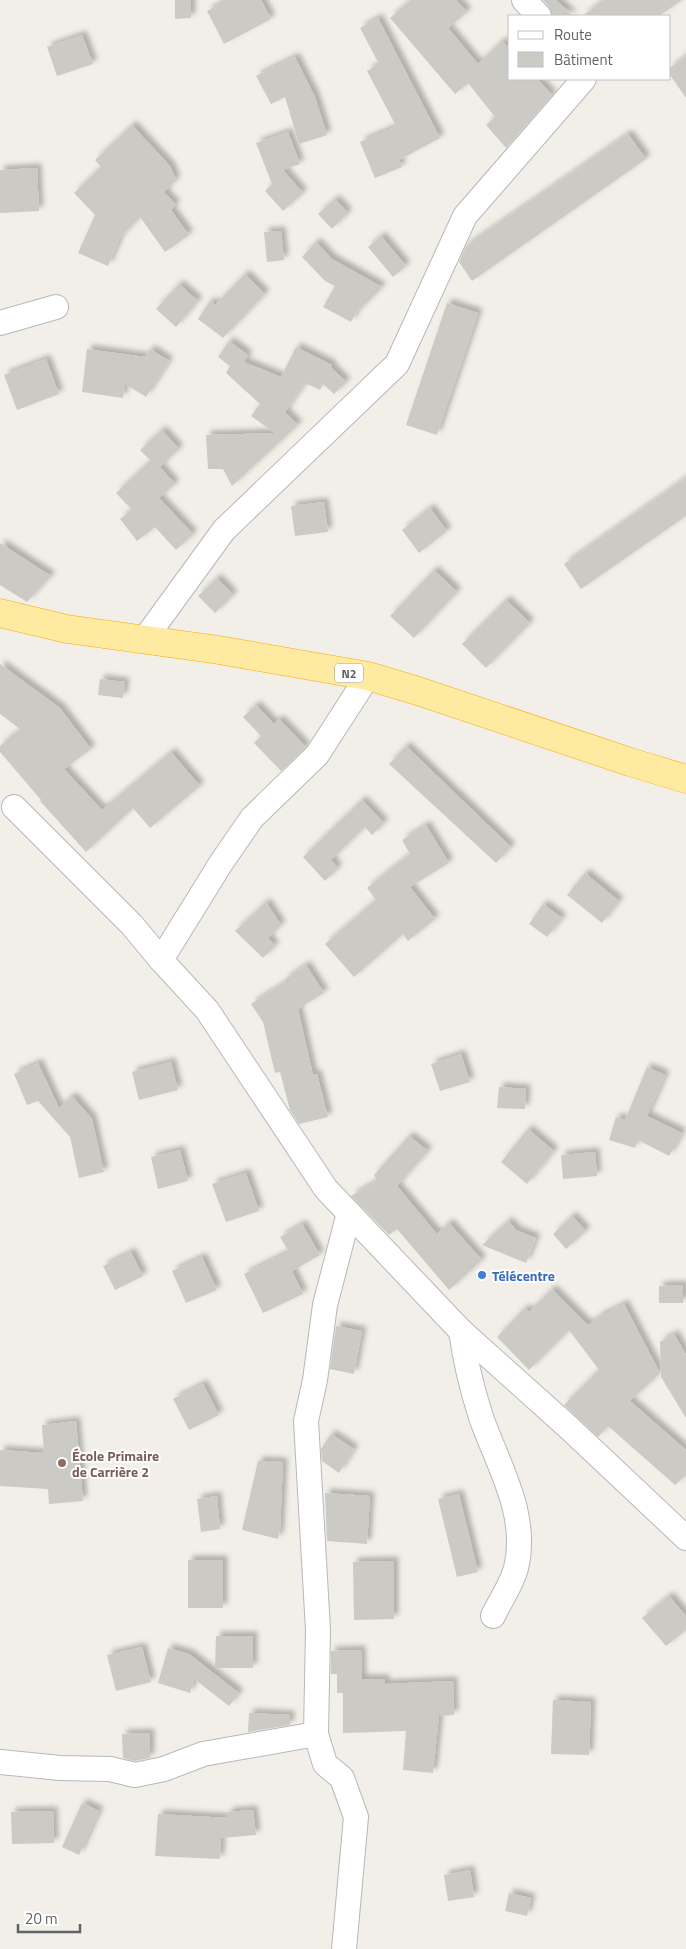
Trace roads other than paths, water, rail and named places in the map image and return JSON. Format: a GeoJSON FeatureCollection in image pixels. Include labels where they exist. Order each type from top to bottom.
{"type":"FeatureCollection","features":[{"type":"Feature","properties":{"kind":"highway","name":"N2"},"geometry":{"type":"LineString","coordinates":[[0,614],[67,629],[219,650],[368,676],[428,694],[630,762],[686,778]]}},
{"type":"Feature","properties":{"kind":"street"},"geometry":{"type":"LineString","coordinates":[[524,0],[538,15]]}},
{"type":"Feature","properties":{"kind":"street"},"geometry":{"type":"LineString","coordinates":[[144,640],[224,530],[397,364],[465,216],[583,80]]}},
{"type":"Feature","properties":{"kind":"street"},"geometry":{"type":"LineString","coordinates":[[0,323],[56,307]]}},
{"type":"Feature","properties":{"kind":"street"},"geometry":{"type":"LineString","coordinates":[[160,960],[221,863],[252,818],[317,756],[368,676]]}},
{"type":"Feature","properties":{"kind":"street"},"geometry":{"type":"LineString","coordinates":[[14,807],[132,925],[160,960],[207,1010],[326,1189],[461,1331],[568,1426],[686,1538]]}},
{"type":"Feature","properties":{"kind":"street"},"geometry":{"type":"LineString","coordinates":[[344,1949],[356,1817],[342,1778],[325,1764],[316,1734],[318,1630],[306,1421],[315,1380],[325,1305],[349,1213]]}},
{"type":"Feature","properties":{"kind":"street"},"geometry":{"type":"LineString","coordinates":[[461,1331],[464,1354],[481,1416],[516,1505],[519,1538],[516,1568],[493,1616]]}},
{"type":"Feature","properties":{"kind":"street"},"geometry":{"type":"LineString","coordinates":[[0,1762],[60,1768],[110,1769],[135,1775],[164,1769],[203,1754],[316,1734]]}},
{"type":"Feature","properties":{"kind":"place","name":"Télécentre"},"geometry":{"type":"Point","coordinates":[482,1275]}},
{"type":"Feature","properties":{"kind":"place","name":"École Primaire de Carrière 2"},"geometry":{"type":"Point","coordinates":[62,1463]}}]}
